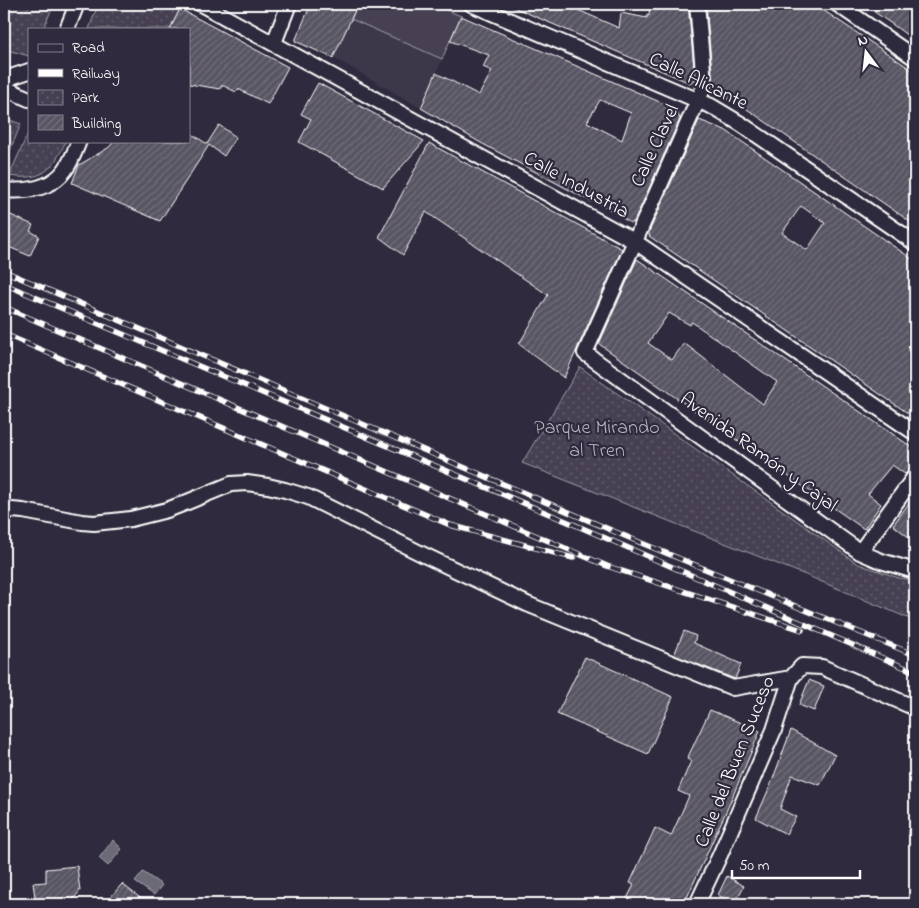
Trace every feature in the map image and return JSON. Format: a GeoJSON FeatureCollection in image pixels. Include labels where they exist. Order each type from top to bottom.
{"type":"FeatureCollection","features":[{"type":"Feature","properties":{"kind":"street"},"geometry":{"type":"LineString","coordinates":[[67,28],[77,4]]}},
{"type":"Feature","properties":{"kind":"street","name":"Calle Industria"},"geometry":{"type":"LineString","coordinates":[[201,4],[634,241],[915,433]]}},
{"type":"Feature","properties":{"kind":"street"},"geometry":{"type":"LineString","coordinates":[[274,43],[289,4]]}},
{"type":"Feature","properties":{"kind":"street","name":"Calle Alicante"},"geometry":{"type":"LineString","coordinates":[[472,4],[711,106],[741,124],[915,244]]}},
{"type":"Feature","properties":{"kind":"street","name":"Calle Clavel"},"geometry":{"type":"LineString","coordinates":[[585,353],[703,89],[697,4]]}},
{"type":"Feature","properties":{"kind":"street"},"geometry":{"type":"LineString","coordinates":[[837,4],[915,58]]}},
{"type":"Feature","properties":{"kind":"street"},"geometry":{"type":"LineString","coordinates":[[28,71],[4,82],[8,90],[28,99]]}},
{"type":"Feature","properties":{"kind":"street"},"geometry":{"type":"LineString","coordinates":[[4,190],[39,188],[57,178],[65,170],[79,142]]}},
{"type":"Feature","properties":{"kind":"street","name":"Avenida Ramón y Cajal"},"geometry":{"type":"LineString","coordinates":[[585,353],[860,552],[881,561],[915,571]]}},
{"type":"Feature","properties":{"kind":"street"},"geometry":{"type":"LineString","coordinates":[[860,552],[915,476]]}},
{"type":"Feature","properties":{"kind":"street"},"geometry":{"type":"LineString","coordinates":[[4,513],[12,510],[23,511],[94,523],[131,519],[167,510],[231,484],[247,483],[268,486],[308,497],[527,604],[734,688],[791,678]]}},
{"type":"Feature","properties":{"kind":"street","name":"Calle del Buen Suceso"},"geometry":{"type":"LineString","coordinates":[[697,904],[774,730],[791,678],[802,666],[822,668],[915,708]]}},
{"type":"Feature","properties":{"kind":"shaded area"},"geometry":{"type":"Polygon","coordinates":[[[311,4],[432,4],[461,16],[421,108],[334,58],[295,41],[311,4]]]}},
{"type":"Feature","properties":{"kind":"shaded area"},"geometry":{"type":"Polygon","coordinates":[[[113,840],[122,849],[108,866],[99,858],[113,840]]]}},
{"type":"Feature","properties":{"kind":"shaded area"},"geometry":{"type":"Polygon","coordinates":[[[143,872],[162,885],[154,895],[135,882],[143,872]]]}},
{"type":"Feature","properties":{"kind":"green space"},"geometry":{"type":"Polygon","coordinates":[[[4,4],[54,4],[43,28],[28,28],[28,56],[4,49],[4,4]]]}},
{"type":"Feature","properties":{"kind":"green space"},"geometry":{"type":"Polygon","coordinates":[[[98,4],[169,4],[180,9],[170,28],[89,28],[98,4]]]}},
{"type":"Feature","properties":{"kind":"green space"},"geometry":{"type":"Polygon","coordinates":[[[358,4],[432,4],[461,16],[442,59],[351,19],[358,4]]]}},
{"type":"Feature","properties":{"kind":"green space"},"geometry":{"type":"Polygon","coordinates":[[[4,118],[21,124],[4,165],[4,118]]]}},
{"type":"Feature","properties":{"kind":"green space"},"geometry":{"type":"Polygon","coordinates":[[[28,133],[28,142],[66,142],[56,160],[45,172],[30,177],[9,176],[28,133]]]}},
{"type":"Feature","properties":{"kind":"green space","name":"Parque Mirando al Tren"},"geometry":{"type":"Polygon","coordinates":[[[580,367],[858,564],[899,578],[915,580],[915,621],[808,576],[522,463],[580,367]]]}},
{"type":"Feature","properties":{"kind":"building"},"geometry":{"type":"Polygon","coordinates":[[[311,4],[358,4],[333,58],[295,41],[311,4]]]}},
{"type":"Feature","properties":{"kind":"building"},"geometry":{"type":"Polygon","coordinates":[[[506,4],[579,4],[578,10],[619,28],[621,13],[647,18],[647,15],[649,16],[650,4],[688,4],[695,79],[690,83],[506,4]]]}},
{"type":"Feature","properties":{"kind":"building"},"geometry":{"type":"Polygon","coordinates":[[[706,4],[814,4],[915,72],[915,225],[744,107],[715,93],[706,4]]]}},
{"type":"Feature","properties":{"kind":"building"},"geometry":{"type":"Polygon","coordinates":[[[863,4],[915,4],[915,41],[896,27],[863,4]]]}},
{"type":"Feature","properties":{"kind":"building"},"geometry":{"type":"Polygon","coordinates":[[[180,9],[288,67],[268,104],[238,89],[236,92],[222,85],[220,89],[190,84],[190,28],[170,28],[180,9]]]}},
{"type":"Feature","properties":{"kind":"building"},"geometry":{"type":"Polygon","coordinates":[[[461,16],[676,109],[680,119],[634,222],[630,223],[594,199],[592,202],[481,143],[421,108],[436,73],[479,95],[492,71],[483,67],[489,55],[450,41],[461,16]],[[600,100],[587,122],[622,140],[631,113],[600,100]]]}},
{"type":"Feature","properties":{"kind":"building"},"geometry":{"type":"Polygon","coordinates":[[[318,83],[424,141],[383,188],[299,142],[311,119],[301,114],[318,83]]]}},
{"type":"Feature","properties":{"kind":"building"},"geometry":{"type":"Polygon","coordinates":[[[699,120],[725,130],[915,261],[915,418],[649,236],[649,232],[699,120]],[[801,206],[782,233],[807,250],[825,223],[801,206]]]}},
{"type":"Feature","properties":{"kind":"building"},"geometry":{"type":"Polygon","coordinates":[[[219,125],[236,137],[224,156],[209,145],[160,221],[72,183],[79,165],[108,148],[114,142],[190,142],[190,133],[207,144],[219,125]]]}},
{"type":"Feature","properties":{"kind":"building"},"geometry":{"type":"Polygon","coordinates":[[[429,143],[622,249],[564,378],[519,344],[548,295],[426,212],[403,255],[379,237],[429,143]]]}},
{"type":"Feature","properties":{"kind":"building"},"geometry":{"type":"Polygon","coordinates":[[[4,212],[33,225],[30,231],[39,236],[30,256],[4,245],[4,212]]]}},
{"type":"Feature","properties":{"kind":"building"},"geometry":{"type":"Polygon","coordinates":[[[637,259],[913,448],[915,467],[905,474],[892,465],[868,494],[881,504],[864,529],[599,344],[637,259]],[[669,313],[648,343],[672,360],[684,343],[763,404],[777,382],[692,322],[690,325],[669,313]]]}},
{"type":"Feature","properties":{"kind":"building"},"geometry":{"type":"Polygon","coordinates":[[[915,495],[915,542],[893,525],[915,495]]]}},
{"type":"Feature","properties":{"kind":"building"},"geometry":{"type":"Polygon","coordinates":[[[684,631],[696,636],[694,643],[741,664],[735,679],[674,655],[684,631]]]}},
{"type":"Feature","properties":{"kind":"building"},"geometry":{"type":"Polygon","coordinates":[[[585,657],[673,697],[648,754],[557,714],[585,657]]]}},
{"type":"Feature","properties":{"kind":"building"},"geometry":{"type":"Polygon","coordinates":[[[809,680],[824,686],[814,711],[799,705],[809,680]]]}},
{"type":"Feature","properties":{"kind":"building"},"geometry":{"type":"Polygon","coordinates":[[[710,710],[760,731],[729,805],[684,904],[624,904],[634,885],[630,883],[655,828],[671,836],[689,796],[678,791],[691,761],[687,759],[710,710]]]}},
{"type":"Feature","properties":{"kind":"building"},"geometry":{"type":"Polygon","coordinates":[[[791,730],[835,755],[820,785],[792,775],[780,809],[796,817],[786,834],[756,818],[791,730]]]}},
{"type":"Feature","properties":{"kind":"building"},"geometry":{"type":"Polygon","coordinates":[[[77,866],[80,891],[69,904],[53,904],[50,901],[36,904],[33,883],[46,882],[46,869],[77,866]]]}},
{"type":"Feature","properties":{"kind":"building"},"geometry":{"type":"Polygon","coordinates":[[[727,876],[744,886],[734,904],[718,895],[727,876]]]}},
{"type":"Feature","properties":{"kind":"building"},"geometry":{"type":"Polygon","coordinates":[[[122,884],[148,904],[117,904],[110,898],[122,884]]]}},
{"type":"Feature","properties":{"kind":"railway"},"geometry":{"type":"LineString","coordinates":[[4,271],[639,542],[915,655]]}},
{"type":"Feature","properties":{"kind":"railway"},"geometry":{"type":"LineString","coordinates":[[4,284],[573,524],[915,672]]}},
{"type":"Feature","properties":{"kind":"railway"},"geometry":{"type":"LineString","coordinates":[[4,307],[607,566],[802,630]]}},
{"type":"Feature","properties":{"kind":"railway"},"geometry":{"type":"LineString","coordinates":[[4,334],[450,525],[573,558]]}}]}
